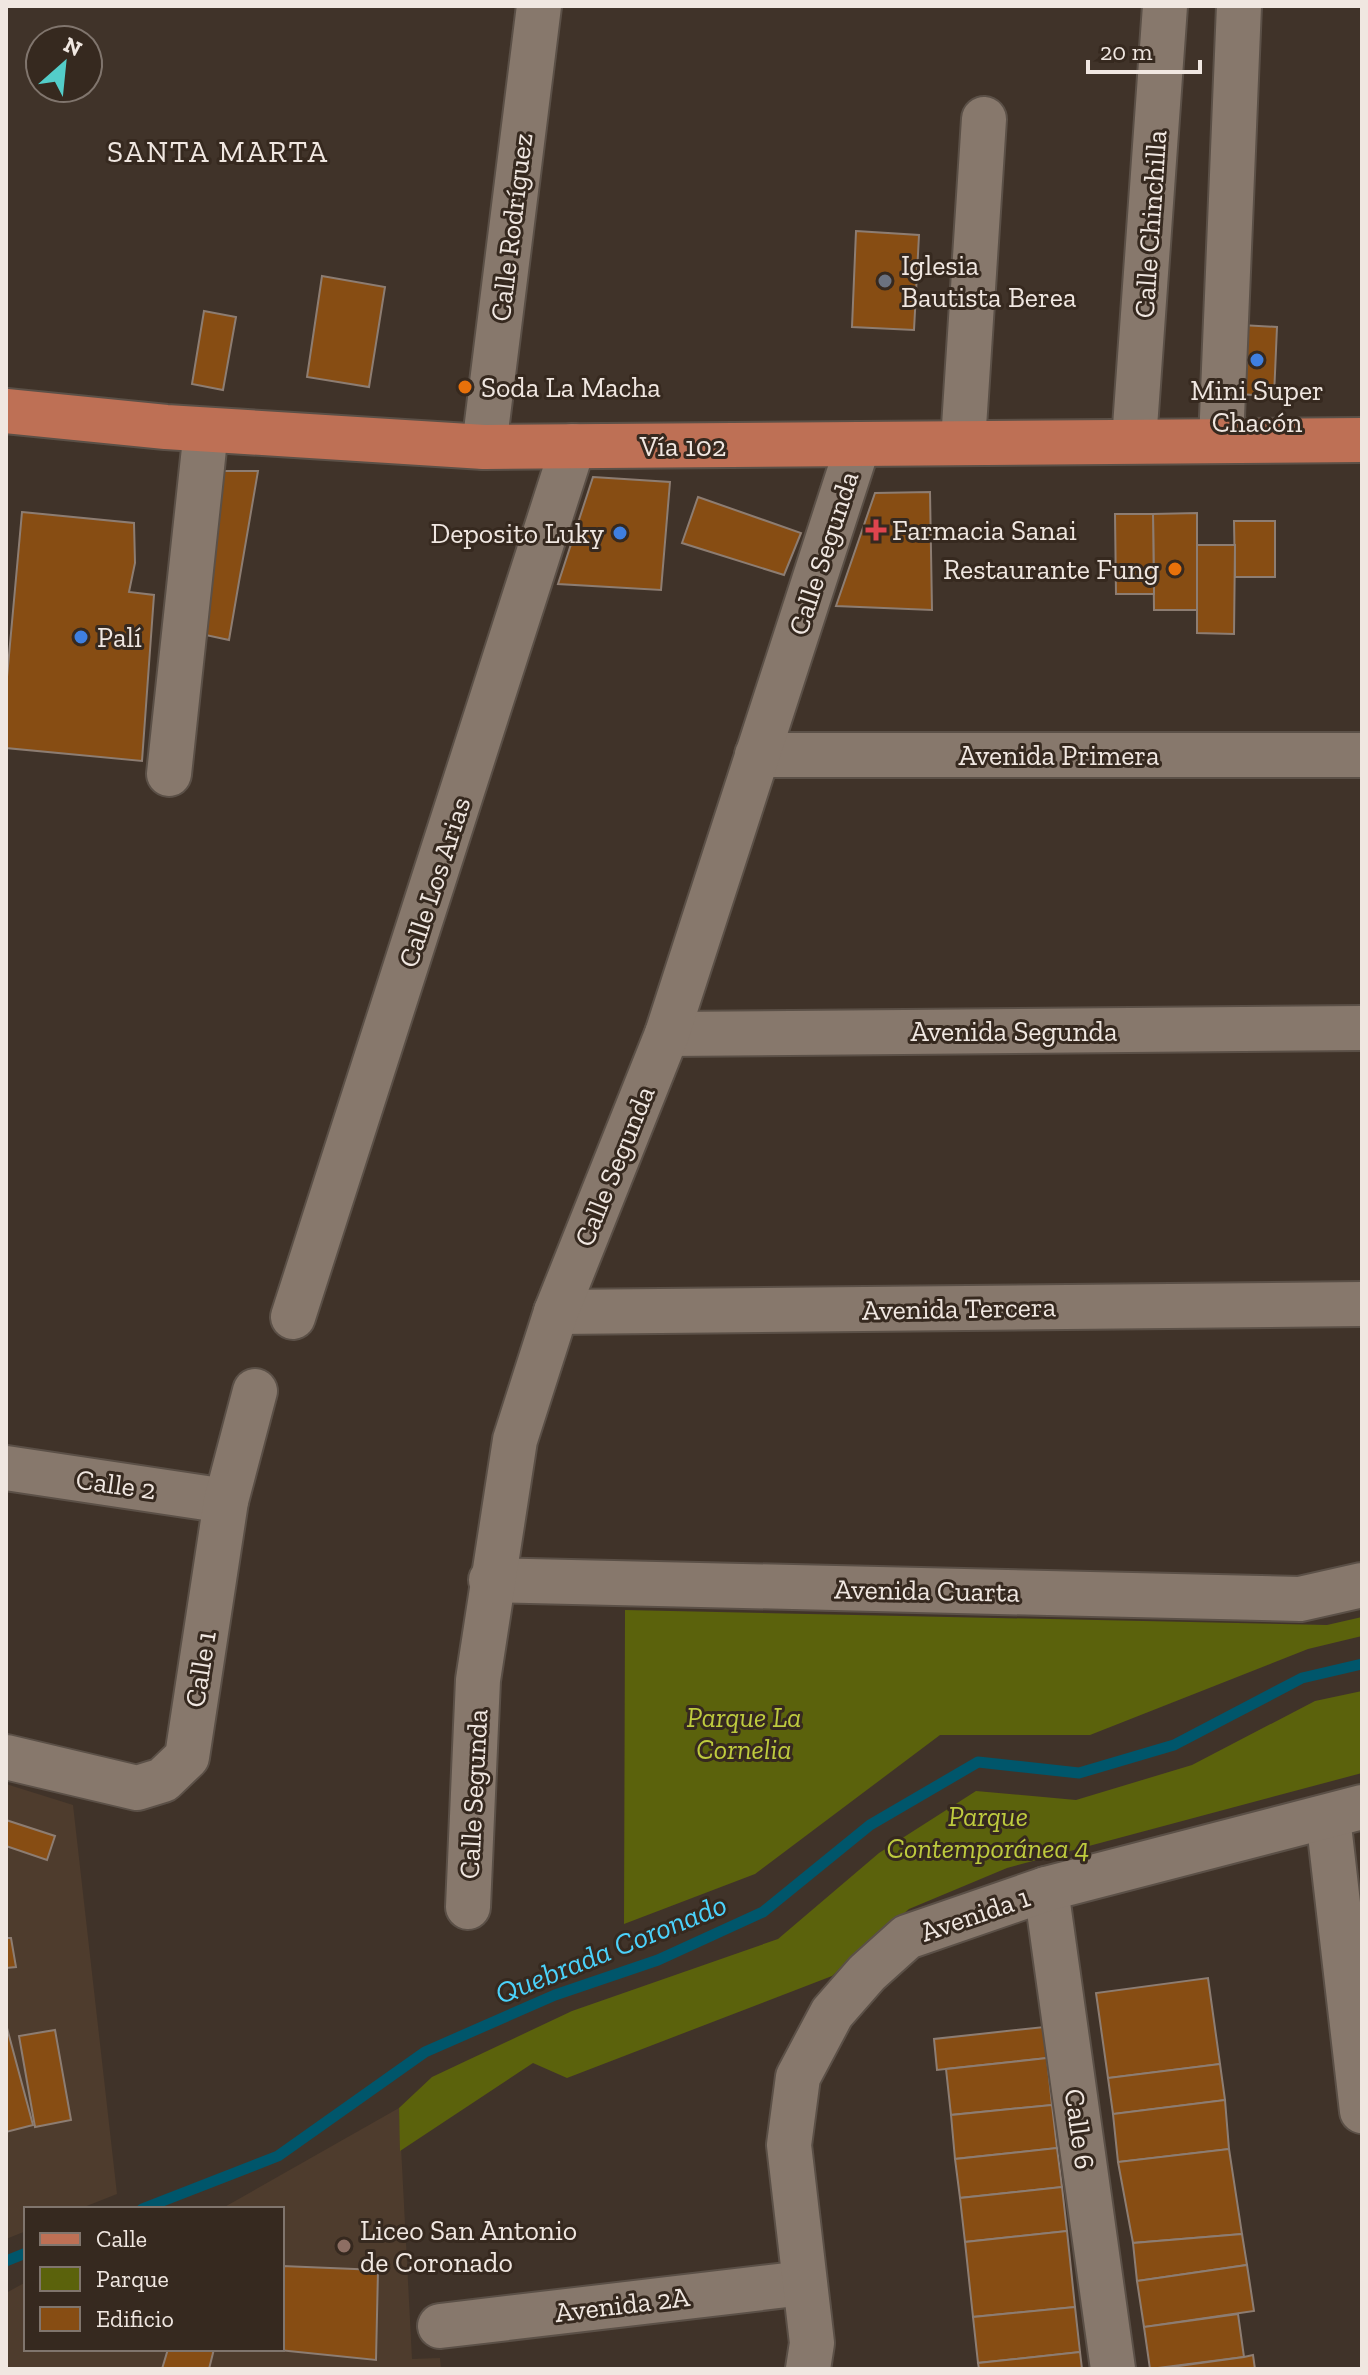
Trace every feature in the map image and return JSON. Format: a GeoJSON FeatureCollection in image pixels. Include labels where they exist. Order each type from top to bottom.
{"type":"FeatureCollection","features":[{"type":"Feature","properties":{"kind":"main road","name":"Vía 102"},"geometry":{"type":"LineString","coordinates":[[6,411],[206,430],[484,447],[1362,440]]}},
{"type":"Feature","properties":{"kind":"street","name":"Calle Rodríguez"},"geometry":{"type":"LineString","coordinates":[[484,447],[539,6]]}},
{"type":"Feature","properties":{"kind":"street","name":"Calle Chinchilla"},"geometry":{"type":"LineString","coordinates":[[1134,441],[1165,6]]}},
{"type":"Feature","properties":{"kind":"street"},"geometry":{"type":"LineString","coordinates":[[1221,441],[1239,6]]}},
{"type":"Feature","properties":{"kind":"street"},"geometry":{"type":"LineString","coordinates":[[963,442],[984,119]]}},
{"type":"Feature","properties":{"kind":"street"},"geometry":{"type":"LineString","coordinates":[[169,774],[206,430]]}},
{"type":"Feature","properties":{"kind":"street","name":"Calle Segunda"},"geometry":{"type":"LineString","coordinates":[[468,1907],[478,1680],[515,1440],[556,1312],[667,1034],[858,445]]}},
{"type":"Feature","properties":{"kind":"street","name":"Calle Los Arias"},"geometry":{"type":"LineString","coordinates":[[293,1317],[573,446]]}},
{"type":"Feature","properties":{"kind":"street","name":"Avenida Primera"},"geometry":{"type":"LineString","coordinates":[[757,755],[1362,755]]}},
{"type":"Feature","properties":{"kind":"street","name":"Avenida Segunda"},"geometry":{"type":"LineString","coordinates":[[667,1034],[1362,1028]]}},
{"type":"Feature","properties":{"kind":"street","name":"Avenida Tercera"},"geometry":{"type":"LineString","coordinates":[[556,1312],[1362,1304]]}},
{"type":"Feature","properties":{"kind":"street","name":"Calle 1"},"geometry":{"type":"LineString","coordinates":[[6,1757],[137,1788],[163,1780],[187,1757],[226,1501],[255,1391]]}},
{"type":"Feature","properties":{"kind":"street","name":"Calle 2"},"geometry":{"type":"LineString","coordinates":[[6,1468],[226,1501]]}},
{"type":"Feature","properties":{"kind":"street","name":"Avenida Cuarta"},"geometry":{"type":"LineString","coordinates":[[491,1580],[1300,1599],[1362,1585]]}},
{"type":"Feature","properties":{"kind":"street"},"geometry":{"type":"LineString","coordinates":[[1345,1812],[1362,2111]]}},
{"type":"Feature","properties":{"kind":"street","name":"Avenida 1"},"geometry":{"type":"LineString","coordinates":[[808,2369],[812,2343],[789,2145],[798,2077],[832,2013],[867,1973],[907,1937],[1046,1889],[1345,1812]]}},
{"type":"Feature","properties":{"kind":"street","name":"Calle 6"},"geometry":{"type":"LineString","coordinates":[[1046,1889],[1113,2369]]}},
{"type":"Feature","properties":{"kind":"street","name":"Avenida 2A"},"geometry":{"type":"LineString","coordinates":[[440,2326],[804,2283]]}},
{"type":"Feature","properties":{"kind":"shaded area"},"geometry":{"type":"Polygon","coordinates":[[[6,1784],[73,1805],[117,2194],[84,2207],[24,2207],[24,2232],[6,2239],[6,1784]]]}},
{"type":"Feature","properties":{"kind":"shaded area","name":"Liceo San Antonio de Coronado"},"geometry":{"type":"Polygon","coordinates":[[[399,2108],[412,2359],[440,2358],[441,2369],[6,2369],[6,2293],[24,2283],[24,2351],[284,2351],[284,2207],[225,2207],[399,2108]]]}},
{"type":"Feature","properties":{"kind":"green space","name":"Parque La Cornelia"},"geometry":{"type":"Polygon","coordinates":[[[625,1610],[1327,1625],[1362,1617],[1362,1636],[1308,1649],[1090,1735],[940,1735],[755,1874],[624,1924],[625,1610]]]}},
{"type":"Feature","properties":{"kind":"green space","name":"Parque Contemporánea 4"},"geometry":{"type":"Polygon","coordinates":[[[1362,1691],[1362,1773],[1007,1868],[909,1909],[832,1976],[567,2078],[533,2063],[400,2151],[399,2108],[432,2077],[572,2011],[778,1939],[879,1853],[976,1791],[1076,1800],[1192,1765],[1315,1701],[1362,1691]]]}},
{"type":"Feature","properties":{"kind":"building","name":"Iglesia Bautista Berea"},"geometry":{"type":"Polygon","coordinates":[[[856,231],[919,235],[914,330],[852,327],[856,231]]]}},
{"type":"Feature","properties":{"kind":"building"},"geometry":{"type":"Polygon","coordinates":[[[322,276],[385,287],[369,387],[307,377],[322,276]]]}},
{"type":"Feature","properties":{"kind":"building"},"geometry":{"type":"Polygon","coordinates":[[[204,311],[236,317],[223,390],[192,384],[204,311]]]}},
{"type":"Feature","properties":{"kind":"building","name":"Mini Super Chacón"},"geometry":{"type":"Polygon","coordinates":[[[1241,325],[1277,327],[1274,396],[1237,394],[1241,325]]]}},
{"type":"Feature","properties":{"kind":"building"},"geometry":{"type":"Polygon","coordinates":[[[209,471],[258,471],[229,640],[201,634],[209,471]]]}},
{"type":"Feature","properties":{"kind":"building","name":"Deposito Luky"},"geometry":{"type":"Polygon","coordinates":[[[593,477],[670,482],[661,590],[558,584],[593,477]]]}},
{"type":"Feature","properties":{"kind":"building"},"geometry":{"type":"Polygon","coordinates":[[[930,492],[932,610],[836,606],[875,493],[930,492]]]}},
{"type":"Feature","properties":{"kind":"building"},"geometry":{"type":"Polygon","coordinates":[[[698,497],[801,533],[784,575],[682,543],[698,497]]]}},
{"type":"Feature","properties":{"kind":"building","name":"Palí"},"geometry":{"type":"Polygon","coordinates":[[[22,512],[134,523],[135,563],[129,592],[154,595],[142,761],[6,748],[6,688],[22,512]]]}},
{"type":"Feature","properties":{"kind":"building","name":"Restaurante Fung"},"geometry":{"type":"Polygon","coordinates":[[[1197,513],[1197,610],[1154,610],[1153,514],[1197,513]]]}},
{"type":"Feature","properties":{"kind":"building"},"geometry":{"type":"Polygon","coordinates":[[[1115,514],[1153,514],[1154,594],[1116,594],[1115,514]]]}},
{"type":"Feature","properties":{"kind":"building"},"geometry":{"type":"Polygon","coordinates":[[[1234,521],[1275,521],[1275,577],[1235,577],[1234,521]]]}},
{"type":"Feature","properties":{"kind":"building"},"geometry":{"type":"Polygon","coordinates":[[[1197,545],[1235,545],[1234,634],[1197,633],[1197,545]]]}},
{"type":"Feature","properties":{"kind":"building"},"geometry":{"type":"Polygon","coordinates":[[[6,1820],[55,1836],[47,1860],[6,1846],[6,1820]]]}},
{"type":"Feature","properties":{"kind":"building"},"geometry":{"type":"Polygon","coordinates":[[[6,1938],[11,1938],[16,1967],[6,1968],[6,1938]]]}},
{"type":"Feature","properties":{"kind":"building"},"geometry":{"type":"Polygon","coordinates":[[[1208,1978],[1220,2064],[1108,2078],[1096,1993],[1208,1978]]]}},
{"type":"Feature","properties":{"kind":"building"},"geometry":{"type":"Polygon","coordinates":[[[1044,2027],[1047,2058],[937,2070],[934,2039],[1044,2027]]]}},
{"type":"Feature","properties":{"kind":"building"},"geometry":{"type":"Polygon","coordinates":[[[6,2029],[33,2125],[6,2132],[6,2029]]]}},
{"type":"Feature","properties":{"kind":"building"},"geometry":{"type":"Polygon","coordinates":[[[55,2030],[71,2120],[35,2127],[19,2036],[55,2030]]]}},
{"type":"Feature","properties":{"kind":"building"},"geometry":{"type":"Polygon","coordinates":[[[1047,2058],[1052,2105],[951,2115],[946,2069],[1047,2058]]]}},
{"type":"Feature","properties":{"kind":"building"},"geometry":{"type":"Polygon","coordinates":[[[1220,2064],[1225,2100],[1113,2114],[1108,2078],[1220,2064]]]}},
{"type":"Feature","properties":{"kind":"building"},"geometry":{"type":"Polygon","coordinates":[[[1225,2100],[1229,2149],[1118,2162],[1113,2114],[1225,2100]]]}},
{"type":"Feature","properties":{"kind":"building"},"geometry":{"type":"Polygon","coordinates":[[[1052,2105],[1057,2148],[955,2159],[951,2115],[1052,2105]]]}},
{"type":"Feature","properties":{"kind":"building"},"geometry":{"type":"Polygon","coordinates":[[[1057,2148],[1062,2187],[960,2198],[955,2159],[1057,2148]]]}},
{"type":"Feature","properties":{"kind":"building"},"geometry":{"type":"Polygon","coordinates":[[[1229,2149],[1242,2234],[1133,2243],[1118,2162],[1229,2149]]]}},
{"type":"Feature","properties":{"kind":"building"},"geometry":{"type":"Polygon","coordinates":[[[1062,2187],[1067,2231],[965,2242],[960,2198],[1062,2187]]]}},
{"type":"Feature","properties":{"kind":"building"},"geometry":{"type":"Polygon","coordinates":[[[1067,2231],[1075,2307],[973,2317],[965,2242],[1067,2231]]]}},
{"type":"Feature","properties":{"kind":"building"},"geometry":{"type":"Polygon","coordinates":[[[1242,2234],[1247,2265],[1137,2281],[1133,2243],[1242,2234]]]}},
{"type":"Feature","properties":{"kind":"building"},"geometry":{"type":"Polygon","coordinates":[[[1247,2265],[1254,2311],[1144,2327],[1137,2281],[1247,2265]]]}},
{"type":"Feature","properties":{"kind":"building"},"geometry":{"type":"Polygon","coordinates":[[[284,2266],[378,2270],[376,2360],[284,2351],[284,2266]]]}},
{"type":"Feature","properties":{"kind":"building"},"geometry":{"type":"Polygon","coordinates":[[[1075,2307],[1080,2352],[978,2363],[973,2317],[1075,2307]]]}},
{"type":"Feature","properties":{"kind":"building"},"geometry":{"type":"Polygon","coordinates":[[[1238,2314],[1244,2357],[1150,2369],[1144,2327],[1238,2314]]]}},
{"type":"Feature","properties":{"kind":"building"},"geometry":{"type":"Polygon","coordinates":[[[167,2351],[214,2351],[209,2369],[162,2369],[167,2351]]]}},
{"type":"Feature","properties":{"kind":"building"},"geometry":{"type":"Polygon","coordinates":[[[1080,2352],[1082,2369],[979,2369],[978,2363],[1080,2352]]]}},
{"type":"Feature","properties":{"kind":"building"},"geometry":{"type":"Polygon","coordinates":[[[1253,2355],[1255,2369],[1157,2369],[1244,2357],[1253,2355]]]}},
{"type":"Feature","properties":{"kind":"waterway","name":"Quebrada Coronado"},"geometry":{"type":"LineString","coordinates":[[147,2207],[278,2156],[425,2052],[555,1995],[658,1960],[763,1912],[870,1825],[978,1762],[1079,1773],[1174,1745],[1302,1678],[1362,1664]]}},
{"type":"Feature","properties":{"kind":"waterway","name":"Quebrada Coronado"},"geometry":{"type":"LineString","coordinates":[[6,2261],[24,2254]]}},
{"type":"Feature","properties":{"kind":"place","name":"Iglesia Bautista Berea"},"geometry":{"type":"Point","coordinates":[885,281]}},
{"type":"Feature","properties":{"kind":"place","name":"Mini Super Chacón"},"geometry":{"type":"Point","coordinates":[1257,360]}},
{"type":"Feature","properties":{"kind":"place","name":"Soda La Macha"},"geometry":{"type":"Point","coordinates":[465,387]}},
{"type":"Feature","properties":{"kind":"place","name":"Farmacia Sanai"},"geometry":{"type":"Point","coordinates":[876,530]}},
{"type":"Feature","properties":{"kind":"place","name":"Deposito Luky"},"geometry":{"type":"Point","coordinates":[620,533]}},
{"type":"Feature","properties":{"kind":"place","name":"Restaurante Fung"},"geometry":{"type":"Point","coordinates":[1175,569]}},
{"type":"Feature","properties":{"kind":"place","name":"Palí"},"geometry":{"type":"Point","coordinates":[81,637]}},
{"type":"Feature","properties":{"kind":"place","name":"Liceo San Antonio de Coronado"},"geometry":{"type":"Point","coordinates":[344,2246]}},
{"type":"Feature","properties":{"kind":"district","name":"SANTA MARTA"},"geometry":{"type":"Point","coordinates":[218,152]}}]}
